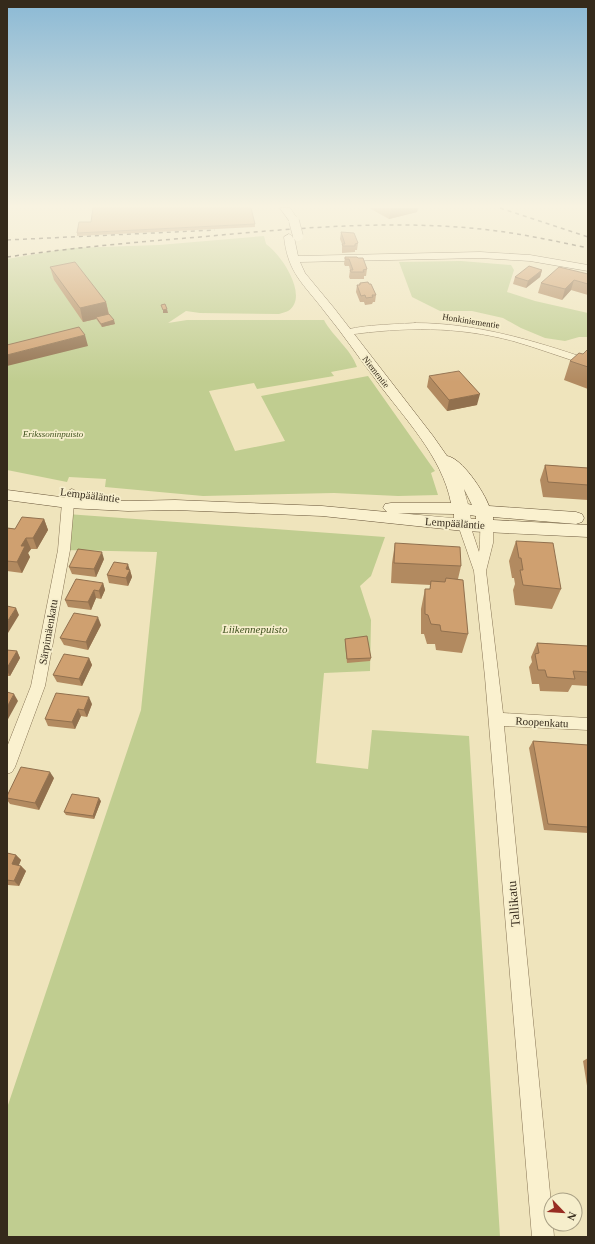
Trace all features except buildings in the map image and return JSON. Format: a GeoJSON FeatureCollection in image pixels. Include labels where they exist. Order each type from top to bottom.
{"type":"FeatureCollection","features":[{"type":"Feature","properties":{"kind":"main road","name":"Niementie"},"geometry":{"type":"LineString","coordinates":[[299,266],[300,274],[347,332],[434,447],[450,472],[462,517]]}},
{"type":"Feature","properties":{"kind":"main road"},"geometry":{"type":"LineString","coordinates":[[577,266],[588,268]]}},
{"type":"Feature","properties":{"kind":"main road","name":"Niementie"},"geometry":{"type":"LineString","coordinates":[[434,447],[466,480],[485,518]]}},
{"type":"Feature","properties":{"kind":"main road","name":"Lempääläntie"},"geometry":{"type":"LineString","coordinates":[[7,482],[70,498]]}},
{"type":"Feature","properties":{"kind":"main road","name":"Lempääläntie"},"geometry":{"type":"LineString","coordinates":[[7,495],[70,498],[128,506],[174,505],[485,518],[588,520]]}},
{"type":"Feature","properties":{"kind":"main road","name":"Lempääläntie"},"geometry":{"type":"LineString","coordinates":[[485,518],[588,531]]}},
{"type":"Feature","properties":{"kind":"street","name":"Honkiniementie"},"geometry":{"type":"LineString","coordinates":[[347,332],[412,326],[458,327],[530,342],[588,362]]}},
{"type":"Feature","properties":{"kind":"street","name":"Särpimäenkatu"},"geometry":{"type":"LineString","coordinates":[[7,767],[38,686],[64,550],[70,498]]}},
{"type":"Feature","properties":{"kind":"street","name":"Tallikatu"},"geometry":{"type":"LineString","coordinates":[[462,517],[480,571],[543,1237]]}},
{"type":"Feature","properties":{"kind":"street","name":"Tallikatu"},"geometry":{"type":"LineString","coordinates":[[480,571],[488,547],[488,535],[485,518]]}},
{"type":"Feature","properties":{"kind":"street","name":"Roopenkatu"},"geometry":{"type":"LineString","coordinates":[[495,719],[588,724]]}},
{"type":"Feature","properties":{"kind":"green space","name":"Erikssoninpuisto"},"geometry":{"type":"Polygon","coordinates":[[[7,266],[285,266],[295,286],[296,296],[294,305],[288,311],[279,314],[200,313],[186,311],[168,323],[187,320],[324,320],[351,354],[357,367],[331,372],[334,376],[257,389],[254,383],[209,391],[235,451],[285,441],[261,396],[368,376],[435,471],[431,473],[438,495],[398,496],[334,493],[203,496],[105,487],[106,479],[69,477],[67,482],[7,470],[7,266]]]}},
{"type":"Feature","properties":{"kind":"green space"},"geometry":{"type":"Polygon","coordinates":[[[401,266],[512,266],[514,270],[507,292],[535,301],[588,313],[588,337],[579,337],[565,341],[545,338],[521,328],[503,318],[472,311],[440,311],[412,297],[401,266]]]}},
{"type":"Feature","properties":{"kind":"green space","name":"Liikennepuisto"},"geometry":{"type":"Polygon","coordinates":[[[67,514],[385,537],[371,576],[360,586],[371,620],[370,671],[324,673],[316,763],[368,769],[372,730],[469,736],[500,1237],[7,1237],[7,1108],[141,710],[157,552],[64,550],[67,514]]]}}]}
